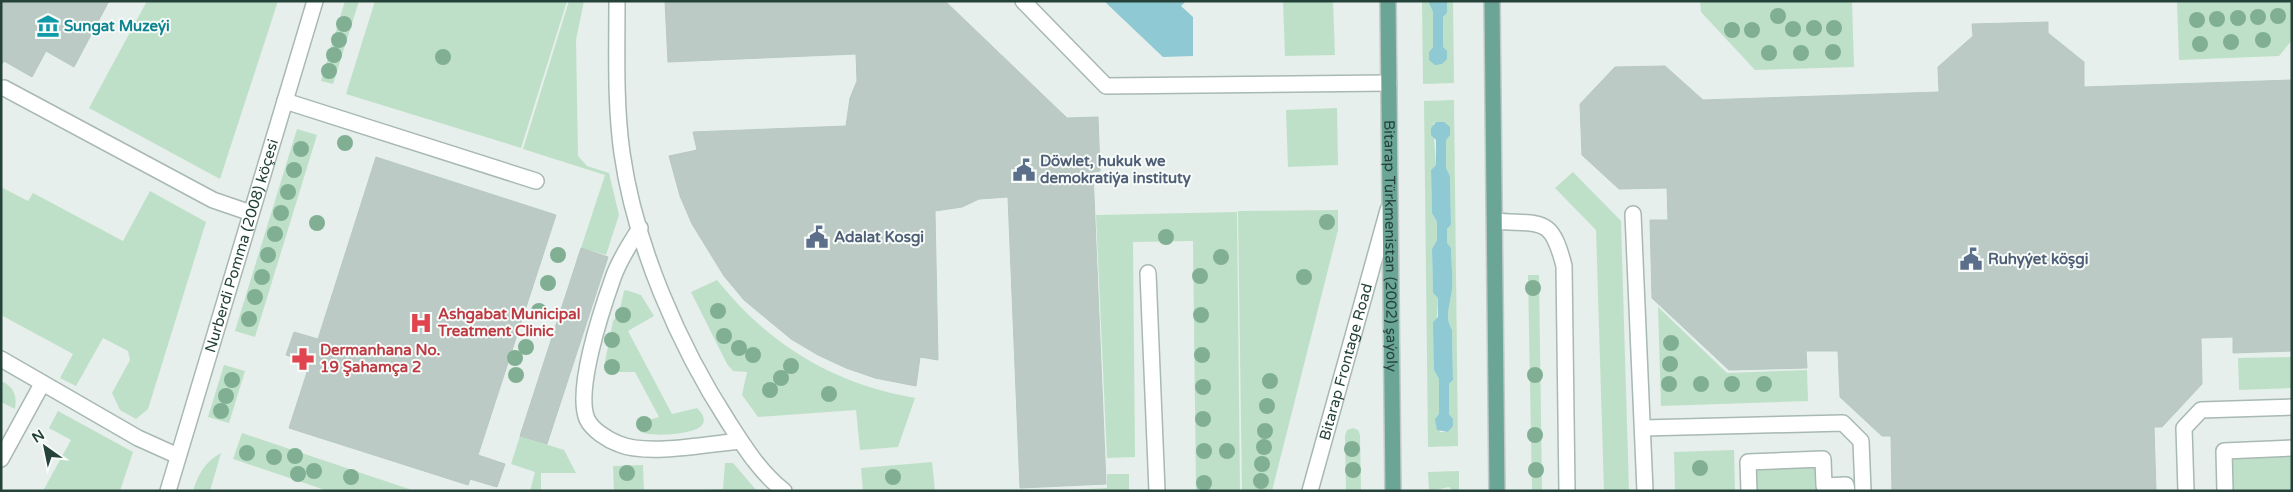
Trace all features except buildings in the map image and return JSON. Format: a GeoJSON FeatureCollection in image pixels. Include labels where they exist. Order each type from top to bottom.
{"type":"FeatureCollection","features":[{"type":"Feature","properties":{"kind":"main road","name":"Bitarap Türkmenistan (2002) şaýoly"},"geometry":{"type":"LineString","coordinates":[[1388,1],[1393,491]]}},
{"type":"Feature","properties":{"kind":"main road"},"geometry":{"type":"LineString","coordinates":[[1492,1],[1498,491]]}},
{"type":"Feature","properties":{"kind":"street","name":"Nurberdi Pomma (2008) köçesi"},"geometry":{"type":"LineString","coordinates":[[168,491],[315,1]]}},
{"type":"Feature","properties":{"kind":"street"},"geometry":{"type":"LineString","coordinates":[[617,1],[617,110],[622,155],[640,228],[666,305],[686,348],[715,402],[740,442],[759,468],[784,491]]}},
{"type":"Feature","properties":{"kind":"street"},"geometry":{"type":"LineString","coordinates":[[1024,1],[1106,86],[1389,83]]}},
{"type":"Feature","properties":{"kind":"street"},"geometry":{"type":"LineString","coordinates":[[4,88],[213,200],[251,213]]}},
{"type":"Feature","properties":{"kind":"street"},"geometry":{"type":"LineString","coordinates":[[285,101],[536,181]]}},
{"type":"Feature","properties":{"kind":"street","name":"Bitarap Frontage Road"},"geometry":{"type":"LineString","coordinates":[[1310,491],[1390,204]]}},
{"type":"Feature","properties":{"kind":"street"},"geometry":{"type":"LineString","coordinates":[[1633,214],[1645,491]]}},
{"type":"Feature","properties":{"kind":"street"},"geometry":{"type":"LineString","coordinates":[[1495,221],[1545,225],[1553,233],[1559,246],[1564,266],[1567,491]]}},
{"type":"Feature","properties":{"kind":"street"},"geometry":{"type":"LineString","coordinates":[[640,228],[613,277],[586,373],[583,404],[587,420],[594,430],[619,444],[644,450],[740,442]]}},
{"type":"Feature","properties":{"kind":"street"},"geometry":{"type":"LineString","coordinates":[[1148,273],[1157,491]]}},
{"type":"Feature","properties":{"kind":"street"},"geometry":{"type":"LineString","coordinates":[[1,360],[138,438],[178,456]]}},
{"type":"Feature","properties":{"kind":"street"},"geometry":{"type":"LineString","coordinates":[[1,459],[42,384]]}},
{"type":"Feature","properties":{"kind":"street"},"geometry":{"type":"LineString","coordinates":[[2186,491],[2184,428],[2201,410],[2292,407]]}},
{"type":"Feature","properties":{"kind":"street"},"geometry":{"type":"LineString","coordinates":[[1642,428],[1842,423],[1862,441],[1863,491]]}},
{"type":"Feature","properties":{"kind":"street"},"geometry":{"type":"LineString","coordinates":[[2225,491],[2224,451],[2292,448]]}},
{"type":"Feature","properties":{"kind":"street"},"geometry":{"type":"LineString","coordinates":[[1749,491],[1748,462],[1823,459],[1824,486],[1846,485],[1847,491]]}},
{"type":"Feature","properties":{"kind":"green space"},"geometry":{"type":"Polygon","coordinates":[[[147,1],[278,1],[220,179],[89,108],[147,1]]]}},
{"type":"Feature","properties":{"kind":"green space"},"geometry":{"type":"Polygon","coordinates":[[[345,1],[359,1],[333,84],[321,81],[345,1]]]}},
{"type":"Feature","properties":{"kind":"green space"},"geometry":{"type":"Polygon","coordinates":[[[375,1],[567,1],[521,148],[346,94],[375,1]]]}},
{"type":"Feature","properties":{"kind":"green space"},"geometry":{"type":"Polygon","coordinates":[[[569,1],[584,1],[576,40],[578,156],[587,166],[609,173],[619,215],[606,255],[581,248],[605,175],[523,149],[569,1]]]}},
{"type":"Feature","properties":{"kind":"green space"},"geometry":{"type":"Polygon","coordinates":[[[1283,1],[1333,1],[1335,55],[1285,56],[1283,1]]]}},
{"type":"Feature","properties":{"kind":"green space"},"geometry":{"type":"Polygon","coordinates":[[[1422,1],[1428,1],[1433,12],[1433,47],[1429,52],[1429,60],[1443,47],[1443,17],[1447,13],[1447,1],[1453,1],[1454,83],[1423,84],[1422,1]]]}},
{"type":"Feature","properties":{"kind":"green space"},"geometry":{"type":"Polygon","coordinates":[[[1700,1],[1852,1],[1854,67],[1755,70],[1701,12],[1700,1]]]}},
{"type":"Feature","properties":{"kind":"green space"},"geometry":{"type":"Polygon","coordinates":[[[2177,1],[2292,1],[2292,40],[2279,56],[2179,60],[2177,1]]]}},
{"type":"Feature","properties":{"kind":"green space"},"geometry":{"type":"Polygon","coordinates":[[[1454,100],[1458,446],[1428,447],[1424,101],[1454,100]],[[1444,122],[1433,124],[1436,165],[1431,170],[1432,213],[1437,222],[1437,240],[1432,249],[1433,293],[1438,298],[1434,370],[1439,379],[1439,415],[1437,416],[1440,432],[1448,432],[1453,426],[1453,419],[1449,414],[1449,384],[1453,380],[1452,330],[1448,317],[1452,278],[1451,248],[1447,244],[1447,229],[1451,225],[1450,176],[1446,168],[1444,122]]]}},
{"type":"Feature","properties":{"kind":"green space"},"geometry":{"type":"Polygon","coordinates":[[[1337,108],[1338,165],[1288,167],[1286,110],[1337,108]]]}},
{"type":"Feature","properties":{"kind":"green space"},"geometry":{"type":"Polygon","coordinates":[[[297,129],[317,135],[255,337],[235,331],[297,129]]]}},
{"type":"Feature","properties":{"kind":"green space"},"geometry":{"type":"Polygon","coordinates":[[[1573,172],[1621,221],[1629,491],[1604,491],[1596,230],[1555,188],[1573,172]]]}},
{"type":"Feature","properties":{"kind":"green space"},"geometry":{"type":"Polygon","coordinates":[[[1,187],[28,201],[33,193],[123,241],[150,191],[206,222],[148,409],[136,419],[120,410],[112,393],[130,360],[128,351],[103,338],[76,386],[60,378],[73,354],[1,315],[1,187]]]}},
{"type":"Feature","properties":{"kind":"green space"},"geometry":{"type":"Polygon","coordinates":[[[1338,210],[1338,230],[1272,491],[1242,491],[1238,211],[1338,210]]]}},
{"type":"Feature","properties":{"kind":"green space"},"geometry":{"type":"Polygon","coordinates":[[[1237,212],[1240,491],[1196,491],[1193,241],[1133,242],[1135,457],[1107,458],[1096,215],[1237,212]]]}},
{"type":"Feature","properties":{"kind":"green space"},"geometry":{"type":"Polygon","coordinates":[[[1528,275],[1539,275],[1542,491],[1532,491],[1528,275]]]}},
{"type":"Feature","properties":{"kind":"green space"},"geometry":{"type":"Polygon","coordinates":[[[717,280],[758,324],[805,358],[830,372],[857,383],[885,392],[915,398],[898,447],[860,450],[856,410],[758,417],[742,395],[747,372],[733,371],[727,364],[691,292],[717,280]]]}},
{"type":"Feature","properties":{"kind":"green space"},"geometry":{"type":"Polygon","coordinates":[[[624,291],[641,295],[654,316],[628,331],[672,414],[697,408],[704,418],[702,425],[698,428],[673,434],[646,434],[641,432],[638,423],[659,417],[635,372],[612,372],[604,367],[613,321],[619,313],[624,291]]]}},
{"type":"Feature","properties":{"kind":"green space"},"geometry":{"type":"Polygon","coordinates":[[[1658,307],[1727,373],[1807,370],[1808,401],[1661,406],[1658,307]]]}},
{"type":"Feature","properties":{"kind":"green space"},"geometry":{"type":"Polygon","coordinates":[[[2292,357],[2292,388],[2239,390],[2238,358],[2292,357]]]}},
{"type":"Feature","properties":{"kind":"green space"},"geometry":{"type":"Polygon","coordinates":[[[224,365],[245,371],[229,423],[208,417],[224,365]]]}},
{"type":"Feature","properties":{"kind":"green space"},"geometry":{"type":"Polygon","coordinates":[[[1,381],[14,392],[15,409],[1,402],[1,381]]]}},
{"type":"Feature","properties":{"kind":"green space"},"geometry":{"type":"Polygon","coordinates":[[[58,411],[133,452],[120,491],[43,491],[71,440],[49,428],[58,411]]]}},
{"type":"Feature","properties":{"kind":"green space"},"geometry":{"type":"Polygon","coordinates":[[[1353,428],[1358,430],[1360,435],[1361,491],[1346,491],[1345,436],[1347,430],[1353,428]]]}},
{"type":"Feature","properties":{"kind":"green space"},"geometry":{"type":"Polygon","coordinates":[[[242,433],[415,491],[328,491],[233,459],[242,433]]]}},
{"type":"Feature","properties":{"kind":"green space"},"geometry":{"type":"Polygon","coordinates":[[[520,436],[564,450],[576,473],[541,473],[541,491],[530,491],[535,472],[511,464],[520,436]]]}},
{"type":"Feature","properties":{"kind":"green space"},"geometry":{"type":"Polygon","coordinates":[[[1734,450],[1735,491],[1675,491],[1674,452],[1734,450]]]}},
{"type":"Feature","properties":{"kind":"green space"},"geometry":{"type":"Polygon","coordinates":[[[221,453],[210,491],[193,491],[203,469],[221,453]]]}},
{"type":"Feature","properties":{"kind":"green space"},"geometry":{"type":"Polygon","coordinates":[[[2292,456],[2292,491],[2233,491],[2232,458],[2292,456]]]}},
{"type":"Feature","properties":{"kind":"green space"},"geometry":{"type":"Polygon","coordinates":[[[932,462],[935,491],[863,491],[861,468],[932,462]]]}},
{"type":"Feature","properties":{"kind":"green space"},"geometry":{"type":"Polygon","coordinates":[[[725,463],[733,463],[757,491],[684,491],[723,489],[725,463]]]}},
{"type":"Feature","properties":{"kind":"green space"},"geometry":{"type":"Polygon","coordinates":[[[643,465],[644,491],[614,491],[613,466],[643,465]]]}},
{"type":"Feature","properties":{"kind":"green space"},"geometry":{"type":"Polygon","coordinates":[[[1816,467],[1817,491],[1757,491],[1756,469],[1816,467]]]}},
{"type":"Feature","properties":{"kind":"green space"},"geometry":{"type":"Polygon","coordinates":[[[1459,471],[1459,491],[1453,491],[1449,487],[1429,491],[1428,472],[1459,471]]]}},
{"type":"Feature","properties":{"kind":"green space"},"geometry":{"type":"Polygon","coordinates":[[[1107,474],[1129,474],[1129,491],[1046,491],[1107,488],[1107,474]]]}},
{"type":"Feature","properties":{"kind":"water"},"geometry":{"type":"Polygon","coordinates":[[[1104,1],[1186,1],[1181,6],[1193,17],[1193,56],[1163,57],[1104,1]]]}},
{"type":"Feature","properties":{"kind":"water"},"geometry":{"type":"Polygon","coordinates":[[[1428,1],[1447,1],[1447,13],[1443,17],[1443,47],[1447,51],[1447,59],[1442,64],[1435,65],[1429,60],[1429,52],[1433,47],[1433,12],[1428,1]]]}},
{"type":"Feature","properties":{"kind":"water"},"geometry":{"type":"Polygon","coordinates":[[[1436,122],[1444,122],[1450,127],[1450,135],[1446,140],[1446,168],[1450,176],[1451,225],[1447,229],[1447,243],[1451,248],[1452,290],[1448,317],[1452,330],[1453,380],[1449,384],[1449,414],[1453,419],[1453,426],[1448,432],[1437,430],[1435,419],[1439,414],[1439,379],[1434,370],[1433,322],[1438,317],[1438,298],[1433,293],[1432,249],[1437,240],[1437,222],[1432,213],[1431,170],[1436,165],[1436,140],[1431,135],[1431,128],[1436,122]]]}},
{"type":"Feature","properties":{"kind":"place","name":"Sungat Muzeýi"},"geometry":{"type":"Point","coordinates":[48,26]}},
{"type":"Feature","properties":{"kind":"place","name":"Döwlet, hukuk we demokratiýa instituty"},"geometry":{"type":"Point","coordinates":[1024,170]}},
{"type":"Feature","properties":{"kind":"place","name":"Adalat Kosgi"},"geometry":{"type":"Point","coordinates":[817,237]}},
{"type":"Feature","properties":{"kind":"place","name":"Ruhyýet köşgi"},"geometry":{"type":"Point","coordinates":[1971,259]}},
{"type":"Feature","properties":{"kind":"place","name":"Ashgabat Municipal Treatment Clinic"},"geometry":{"type":"Point","coordinates":[421,323]}},
{"type":"Feature","properties":{"kind":"place","name":"Dermanhana No. 19 Şahamça 2"},"geometry":{"type":"Point","coordinates":[303,359]}}]}
